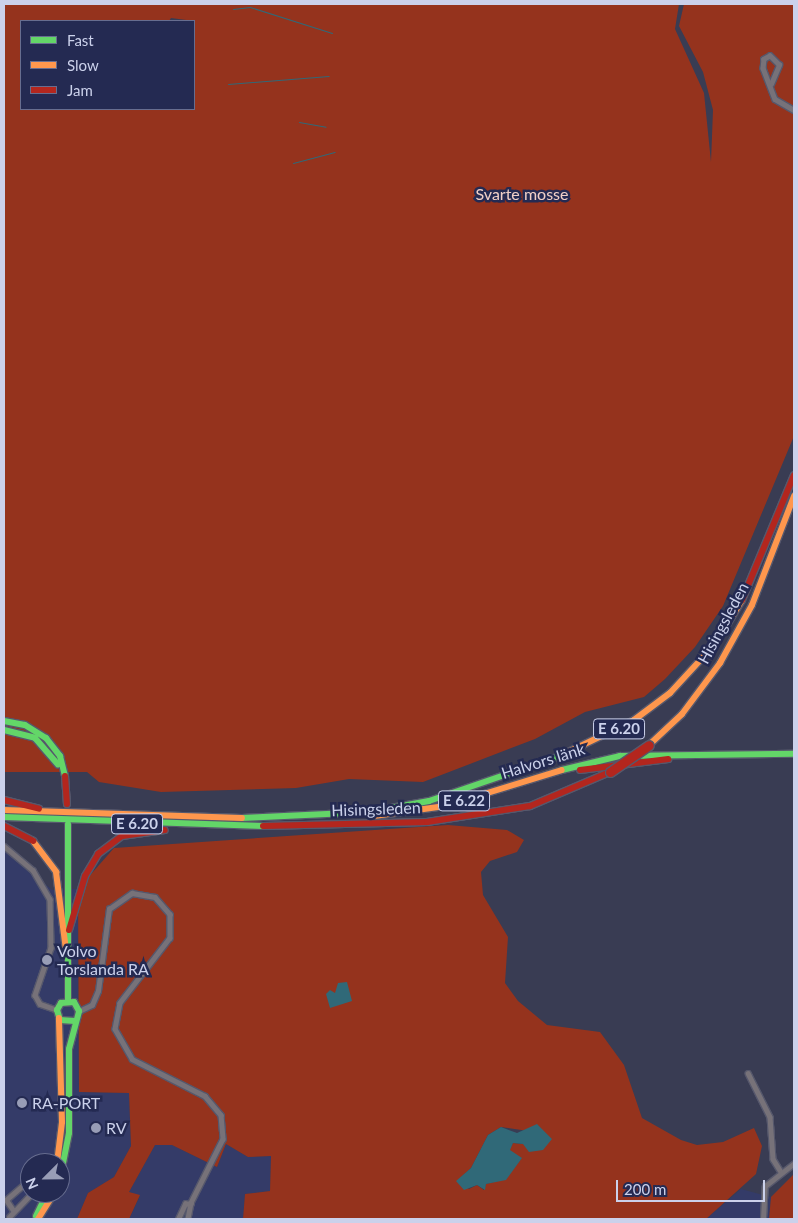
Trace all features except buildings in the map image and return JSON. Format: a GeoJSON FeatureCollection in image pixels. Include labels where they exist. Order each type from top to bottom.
{"type":"FeatureCollection","features":[{"type":"Feature","properties":{"kind":"main road","name":"Hisingsleden"},"geometry":{"type":"LineString","coordinates":[[4,810],[58,814],[304,818],[429,801],[570,753],[634,720],[686,678],[727,628],[752,584],[794,475]]}},
{"type":"Feature","properties":{"kind":"main road","name":"Hisingsleden"},"geometry":{"type":"LineString","coordinates":[[4,817],[192,825],[357,825],[456,820],[514,811],[568,794],[610,772],[649,745],[682,714],[725,656],[752,605],[794,496]]}},
{"type":"Feature","properties":{"kind":"main road"},"geometry":{"type":"LineString","coordinates":[[4,721],[25,725],[46,738],[60,756],[65,776],[67,804]]}},
{"type":"Feature","properties":{"kind":"main road"},"geometry":{"type":"LineString","coordinates":[[4,730],[40,742],[65,776]]}},
{"type":"Feature","properties":{"kind":"main road","name":"Halvors länk"},"geometry":{"type":"LineString","coordinates":[[304,818],[415,812],[620,756],[794,756]]}},
{"type":"Feature","properties":{"kind":"main road","name":"Halvors länk"},"geometry":{"type":"LineString","coordinates":[[357,825],[431,814],[612,764],[794,756]]}},
{"type":"Feature","properties":{"kind":"main road"},"geometry":{"type":"LineString","coordinates":[[4,800],[58,814]]}},
{"type":"Feature","properties":{"kind":"main road"},"geometry":{"type":"LineString","coordinates":[[60,1153],[63,1059],[58,1014],[68,1001],[68,824]]}},
{"type":"Feature","properties":{"kind":"main road"},"geometry":{"type":"LineString","coordinates":[[69,930],[87,870],[108,844],[132,833],[192,825]]}},
{"type":"Feature","properties":{"kind":"main road"},"geometry":{"type":"LineString","coordinates":[[4,826],[33,841],[56,872],[69,963]]}},
{"type":"Feature","properties":{"kind":"main road"},"geometry":{"type":"LineString","coordinates":[[62,1153],[75,1021],[79,1011],[68,1001]]}},
{"type":"Feature","properties":{"kind":"main road"},"geometry":{"type":"LineString","coordinates":[[58,1014],[66,1023],[75,1021]]}},
{"type":"Feature","properties":{"kind":"main road"},"geometry":{"type":"LineString","coordinates":[[36,1219],[43,1203]]}},
{"type":"Feature","properties":{"kind":"main road"},"geometry":{"type":"LineString","coordinates":[[36,1219],[47,1203]]}},
{"type":"Feature","properties":{"kind":"street"},"geometry":{"type":"LineString","coordinates":[[771,84],[779,65],[770,56],[763,65],[777,102],[794,110]]}},
{"type":"Feature","properties":{"kind":"street"},"geometry":{"type":"LineString","coordinates":[[4,846],[33,870],[50,898],[52,942],[35,994],[40,1004],[58,1014]]}},
{"type":"Feature","properties":{"kind":"street"},"geometry":{"type":"LineString","coordinates":[[79,1011],[92,1005],[98,991],[109,909],[132,893],[156,897],[170,914],[170,938],[120,1003],[115,1029],[121,1046],[132,1059],[205,1096],[220,1113],[223,1139],[191,1203],[188,1219]]}},
{"type":"Feature","properties":{"kind":"street"},"geometry":{"type":"LineString","coordinates":[[748,1073],[770,1117],[773,1159],[780,1170]]}},
{"type":"Feature","properties":{"kind":"street"},"geometry":{"type":"LineString","coordinates":[[763,1219],[765,1186],[780,1170],[794,1163]]}},
{"type":"Feature","properties":{"kind":"street"},"geometry":{"type":"LineString","coordinates":[[14,1212],[6,1200],[20,1187]]}},
{"type":"Feature","properties":{"kind":"street"},"geometry":{"type":"LineString","coordinates":[[10,1217],[23,1203]]}},
{"type":"Feature","properties":{"kind":"street"},"geometry":{"type":"LineString","coordinates":[[178,1219],[185,1204],[191,1203]]}},
{"type":"Feature","properties":{"kind":"shaded area"},"geometry":{"type":"Polygon","coordinates":[[[4,849],[52,890],[78,889],[79,1092],[129,1093],[131,1146],[114,1177],[88,1193],[77,1219],[4,1219],[4,849]]]}},
{"type":"Feature","properties":{"kind":"shaded area"},"geometry":{"type":"Polygon","coordinates":[[[347,982],[352,1001],[330,1008],[326,994],[330,990],[335,993],[338,983],[347,982]]]}},
{"type":"Feature","properties":{"kind":"shaded area"},"geometry":{"type":"Polygon","coordinates":[[[537,1124],[552,1139],[543,1150],[529,1152],[523,1144],[513,1143],[510,1150],[522,1158],[506,1180],[486,1184],[485,1190],[477,1185],[464,1190],[456,1181],[471,1168],[488,1135],[501,1127],[517,1133],[537,1124]]]}},
{"type":"Feature","properties":{"kind":"shaded area"},"geometry":{"type":"Polygon","coordinates":[[[226,1144],[248,1157],[271,1156],[270,1191],[245,1194],[243,1219],[129,1219],[140,1196],[129,1192],[155,1145],[172,1145],[217,1167],[226,1144]]]}},
{"type":"Feature","properties":{"kind":"shaded area"},"geometry":{"type":"Polygon","coordinates":[[[741,1189],[771,1197],[769,1219],[706,1219],[741,1189]]]}},
{"type":"Feature","properties":{"kind":"green space","name":"Svarte mosse"},"geometry":{"type":"Polygon","coordinates":[[[4,4],[679,4],[675,29],[704,93],[711,162],[713,110],[703,72],[679,26],[684,4],[794,4],[794,436],[723,606],[695,647],[665,679],[644,697],[585,712],[535,739],[423,782],[349,779],[296,788],[161,792],[99,782],[87,772],[4,772],[4,4]]]}},
{"type":"Feature","properties":{"kind":"green space"},"geometry":{"type":"Polygon","coordinates":[[[448,825],[507,830],[524,840],[517,852],[490,861],[481,872],[483,895],[508,937],[505,983],[518,1001],[547,1025],[600,1032],[624,1065],[642,1118],[681,1140],[697,1145],[723,1142],[754,1128],[762,1146],[756,1174],[706,1219],[243,1219],[245,1194],[270,1191],[271,1156],[248,1157],[226,1144],[217,1167],[172,1145],[155,1145],[129,1192],[140,1195],[129,1219],[77,1219],[88,1193],[114,1177],[131,1146],[129,1093],[79,1092],[78,889],[114,848],[448,825]],[[501,1127],[488,1135],[471,1168],[457,1181],[469,1189],[477,1185],[484,1190],[486,1184],[506,1179],[521,1159],[509,1150],[513,1143],[523,1144],[528,1131],[501,1127]]]}},
{"type":"Feature","properties":{"kind":"green space"},"geometry":{"type":"Polygon","coordinates":[[[794,1174],[794,1219],[769,1219],[771,1197],[794,1174]]]}},
{"type":"Feature","properties":{"kind":"waterway"},"geometry":{"type":"LineString","coordinates":[[233,9],[250,7],[332,33]]}},
{"type":"Feature","properties":{"kind":"waterway"},"geometry":{"type":"LineString","coordinates":[[228,84],[329,76]]}},
{"type":"Feature","properties":{"kind":"waterway"},"geometry":{"type":"LineString","coordinates":[[299,122],[326,127]]}},
{"type":"Feature","properties":{"kind":"waterway"},"geometry":{"type":"LineString","coordinates":[[293,163],[335,152]]}},
{"type":"Feature","properties":{"kind":"traffic: fast"},"geometry":{"type":"LineString","coordinates":[[4,721],[25,725],[46,738],[60,756],[65,776]]}},
{"type":"Feature","properties":{"kind":"traffic: fast"},"geometry":{"type":"LineString","coordinates":[[4,730],[35,738],[58,764]]}},
{"type":"Feature","properties":{"kind":"traffic: fast"},"geometry":{"type":"LineString","coordinates":[[562,770],[620,756],[794,754]]}},
{"type":"Feature","properties":{"kind":"traffic: fast"},"geometry":{"type":"LineString","coordinates":[[242,818],[369,812],[429,801],[560,756]]}},
{"type":"Feature","properties":{"kind":"traffic: fast"},"geometry":{"type":"LineString","coordinates":[[4,817],[263,826]]}},
{"type":"Feature","properties":{"kind":"traffic: fast"},"geometry":{"type":"LineString","coordinates":[[68,824],[68,1001]]}},
{"type":"Feature","properties":{"kind":"traffic: fast"},"geometry":{"type":"LineString","coordinates":[[65,1153],[69,1133],[69,1049],[79,1011],[74,1002],[61,1003],[57,1010],[60,1020],[75,1021]]}},
{"type":"Feature","properties":{"kind":"traffic: fast"},"geometry":{"type":"LineString","coordinates":[[36,1216],[42,1203]]}},
{"type":"Feature","properties":{"kind":"traffic: slow"},"geometry":{"type":"LineString","coordinates":[[649,745],[682,714],[720,663],[752,605],[794,496]]}},
{"type":"Feature","properties":{"kind":"traffic: slow"},"geometry":{"type":"LineString","coordinates":[[560,756],[634,720],[670,693],[716,643],[742,600]]}},
{"type":"Feature","properties":{"kind":"traffic: slow"},"geometry":{"type":"LineString","coordinates":[[374,816],[445,806],[562,770]]}},
{"type":"Feature","properties":{"kind":"traffic: slow"},"geometry":{"type":"LineString","coordinates":[[4,810],[242,818]]}},
{"type":"Feature","properties":{"kind":"traffic: slow"},"geometry":{"type":"LineString","coordinates":[[33,841],[56,872],[66,950]]}},
{"type":"Feature","properties":{"kind":"traffic: slow"},"geometry":{"type":"LineString","coordinates":[[58,1153],[62,1122],[59,1018]]}},
{"type":"Feature","properties":{"kind":"traffic: slow"},"geometry":{"type":"LineString","coordinates":[[38,1219],[48,1203]]}},
{"type":"Feature","properties":{"kind":"traffic: jam"},"geometry":{"type":"LineString","coordinates":[[742,600],[794,475]]}},
{"type":"Feature","properties":{"kind":"traffic: jam"},"geometry":{"type":"LineString","coordinates":[[610,772],[649,745]]}},
{"type":"Feature","properties":{"kind":"traffic: jam"},"geometry":{"type":"LineString","coordinates":[[580,770],[668,759]]}},
{"type":"Feature","properties":{"kind":"traffic: jam"},"geometry":{"type":"LineString","coordinates":[[263,826],[427,822],[530,806],[610,772]]}},
{"type":"Feature","properties":{"kind":"traffic: jam"},"geometry":{"type":"LineString","coordinates":[[65,776],[67,804]]}},
{"type":"Feature","properties":{"kind":"traffic: jam"},"geometry":{"type":"LineString","coordinates":[[4,800],[39,809]]}},
{"type":"Feature","properties":{"kind":"traffic: jam"},"geometry":{"type":"LineString","coordinates":[[4,826],[33,841]]}},
{"type":"Feature","properties":{"kind":"traffic: jam"},"geometry":{"type":"LineString","coordinates":[[69,930],[85,876],[98,854],[122,836],[165,830]]}},
{"type":"Feature","properties":{"kind":"place","name":"Volvo Torslanda RA"},"geometry":{"type":"Point","coordinates":[47,960]}},
{"type":"Feature","properties":{"kind":"place","name":"RA-PORT"},"geometry":{"type":"Point","coordinates":[22,1103]}},
{"type":"Feature","properties":{"kind":"place","name":"RV"},"geometry":{"type":"Point","coordinates":[96,1128]}}]}
